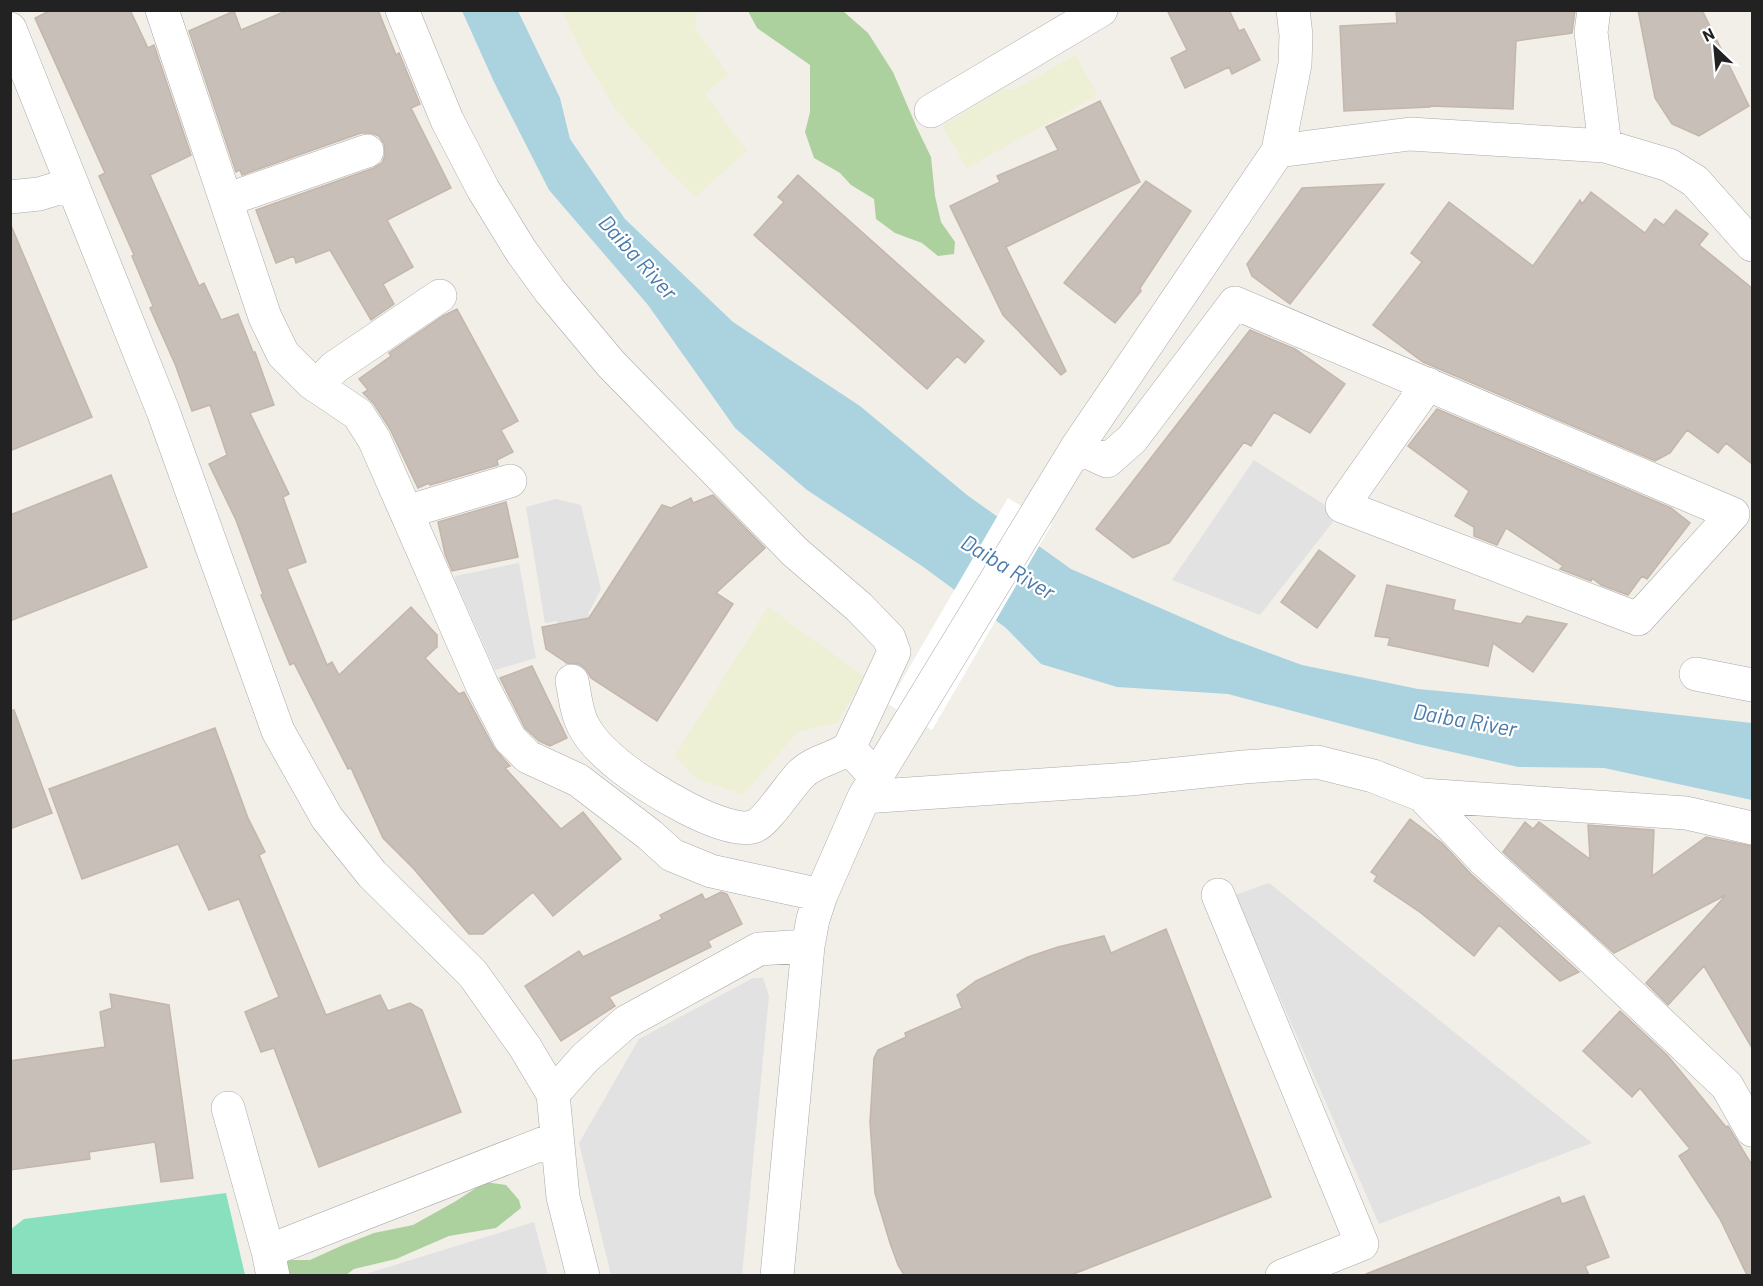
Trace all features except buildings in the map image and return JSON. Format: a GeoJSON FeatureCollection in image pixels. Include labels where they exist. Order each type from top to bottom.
{"type":"FeatureCollection","features":[{"type":"Feature","properties":{"kind":"street"},"geometry":{"type":"LineString","coordinates":[[402,10],[423,65],[457,140],[510,233],[550,291],[611,364],[795,552],[859,607],[889,638],[894,652],[849,748],[802,772],[757,825],[746,828],[708,820],[651,788],[619,766],[598,747],[583,725],[572,681]]}},
{"type":"Feature","properties":{"kind":"street"},"geometry":{"type":"LineString","coordinates":[[932,111],[1101,10]]}},
{"type":"Feature","properties":{"kind":"street"},"geometry":{"type":"LineString","coordinates":[[777,1275],[808,946],[813,919],[821,895],[870,788],[1077,447],[1278,151],[1295,64],[1296,35],[1293,10]]}},
{"type":"Feature","properties":{"kind":"street"},"geometry":{"type":"LineString","coordinates":[[1594,10],[1591,32],[1605,146]]}},
{"type":"Feature","properties":{"kind":"street"},"geometry":{"type":"LineString","coordinates":[[172,14],[226,200],[265,316],[283,354],[316,386],[358,414],[374,439],[482,685],[510,739],[528,757],[578,780],[672,855],[711,871],[821,895]]}},
{"type":"Feature","properties":{"kind":"street"},"geometry":{"type":"LineString","coordinates":[[10,29],[163,411],[278,731],[327,818],[372,874],[473,974],[525,1047],[554,1094],[562,1197],[583,1275]]}},
{"type":"Feature","properties":{"kind":"street"},"geometry":{"type":"LineString","coordinates":[[1278,151],[1410,134],[1605,146],[1670,165],[1695,182],[1752,245]]}},
{"type":"Feature","properties":{"kind":"street"},"geometry":{"type":"LineString","coordinates":[[226,200],[367,152]]}},
{"type":"Feature","properties":{"kind":"street"},"geometry":{"type":"LineString","coordinates":[[10,196],[39,194],[72,184]]}},
{"type":"Feature","properties":{"kind":"street"},"geometry":{"type":"LineString","coordinates":[[316,386],[335,367],[440,296]]}},
{"type":"Feature","properties":{"kind":"street"},"geometry":{"type":"LineString","coordinates":[[1077,447],[1107,461],[1132,439],[1235,303],[1428,384],[1734,514],[1638,619],[1342,506],[1428,384]]}},
{"type":"Feature","properties":{"kind":"street"},"geometry":{"type":"LineString","coordinates":[[406,512],[510,481]]}},
{"type":"Feature","properties":{"kind":"street"},"geometry":{"type":"LineString","coordinates":[[1696,674],[1752,686]]}},
{"type":"Feature","properties":{"kind":"street"},"geometry":{"type":"LineString","coordinates":[[849,748],[870,788]]}},
{"type":"Feature","properties":{"kind":"street"},"geometry":{"type":"LineString","coordinates":[[870,788],[1119,780],[1317,762],[1374,776],[1422,795],[1686,813],[1752,828]]}},
{"type":"Feature","properties":{"kind":"street"},"geometry":{"type":"LineString","coordinates":[[1422,795],[1484,860],[1577,944],[1726,1086],[1752,1130]]}},
{"type":"Feature","properties":{"kind":"street"},"geometry":{"type":"LineString","coordinates":[[1218,896],[1362,1244],[1282,1275]]}},
{"type":"Feature","properties":{"kind":"street"},"geometry":{"type":"LineString","coordinates":[[554,1094],[585,1058],[626,1022],[759,949],[808,946]]}},
{"type":"Feature","properties":{"kind":"street"},"geometry":{"type":"LineString","coordinates":[[228,1108],[271,1263],[557,1138]]}},
{"type":"Feature","properties":{"kind":"green space"},"geometry":{"type":"Polygon","coordinates":[[[562,11],[698,11],[695,27],[728,75],[705,94],[747,151],[695,197],[616,110],[584,57],[562,11]]]}},
{"type":"Feature","properties":{"kind":"green space"},"geometry":{"type":"Polygon","coordinates":[[[748,11],[843,11],[868,33],[893,72],[931,157],[935,196],[941,222],[955,242],[954,254],[938,256],[922,243],[895,233],[876,219],[874,199],[851,185],[840,173],[814,158],[805,132],[810,112],[810,65],[757,28],[748,11]]]}},
{"type":"Feature","properties":{"kind":"green space"},"geometry":{"type":"Polygon","coordinates":[[[1075,55],[1098,95],[967,168],[942,126],[1000,90],[1015,89],[1075,55]]]}},
{"type":"Feature","properties":{"kind":"green space"},"geometry":{"type":"Polygon","coordinates":[[[768,607],[864,676],[837,723],[798,732],[743,795],[693,777],[675,755],[768,607]]]}},
{"type":"Feature","properties":{"kind":"green space"},"geometry":{"type":"Polygon","coordinates":[[[485,1182],[506,1185],[519,1200],[521,1208],[496,1228],[449,1236],[396,1259],[354,1269],[346,1275],[285,1276],[287,1260],[310,1260],[374,1233],[413,1225],[485,1182]]]}},
{"type":"Feature","properties":{"kind":"green space"},"geometry":{"type":"Polygon","coordinates":[[[226,1193],[245,1275],[11,1275],[11,1229],[24,1219],[226,1193]]]}},
{"type":"Feature","properties":{"kind":"shaded area"},"geometry":{"type":"Polygon","coordinates":[[[1254,460],[1339,514],[1260,615],[1172,580],[1254,460]]]}},
{"type":"Feature","properties":{"kind":"shaded area"},"geometry":{"type":"Polygon","coordinates":[[[556,499],[581,505],[601,589],[588,614],[610,631],[581,679],[568,681],[557,621],[545,623],[526,507],[556,499]]]}},
{"type":"Feature","properties":{"kind":"shaded area"},"geometry":{"type":"Polygon","coordinates":[[[519,563],[536,658],[495,670],[455,576],[519,563]]]}},
{"type":"Feature","properties":{"kind":"shaded area"},"geometry":{"type":"Polygon","coordinates":[[[1269,883],[1592,1143],[1379,1224],[1235,895],[1269,883]]]}},
{"type":"Feature","properties":{"kind":"shaded area"},"geometry":{"type":"Polygon","coordinates":[[[753,978],[763,978],[769,996],[742,1275],[611,1275],[579,1143],[639,1039],[753,978]]]}},
{"type":"Feature","properties":{"kind":"shaded area"},"geometry":{"type":"Polygon","coordinates":[[[534,1222],[548,1275],[362,1275],[534,1222]]]}},
{"type":"Feature","properties":{"kind":"water","name":"Daiba River"},"geometry":{"type":"Polygon","coordinates":[[[462,11],[518,11],[560,98],[570,139],[625,219],[733,322],[860,406],[967,495],[1071,569],[1229,638],[1302,665],[1418,689],[1752,723],[1752,800],[1604,768],[1518,767],[1417,744],[1228,694],[1117,687],[1041,664],[1006,628],[922,566],[807,490],[735,428],[648,305],[549,190],[494,82],[462,11]]]}},
{"type":"Feature","properties":{"kind":"pier"},"geometry":{"type":"Polygon","coordinates":[[[1008,498],[1052,524],[932,730],[888,704],[1008,498]]]}}]}
